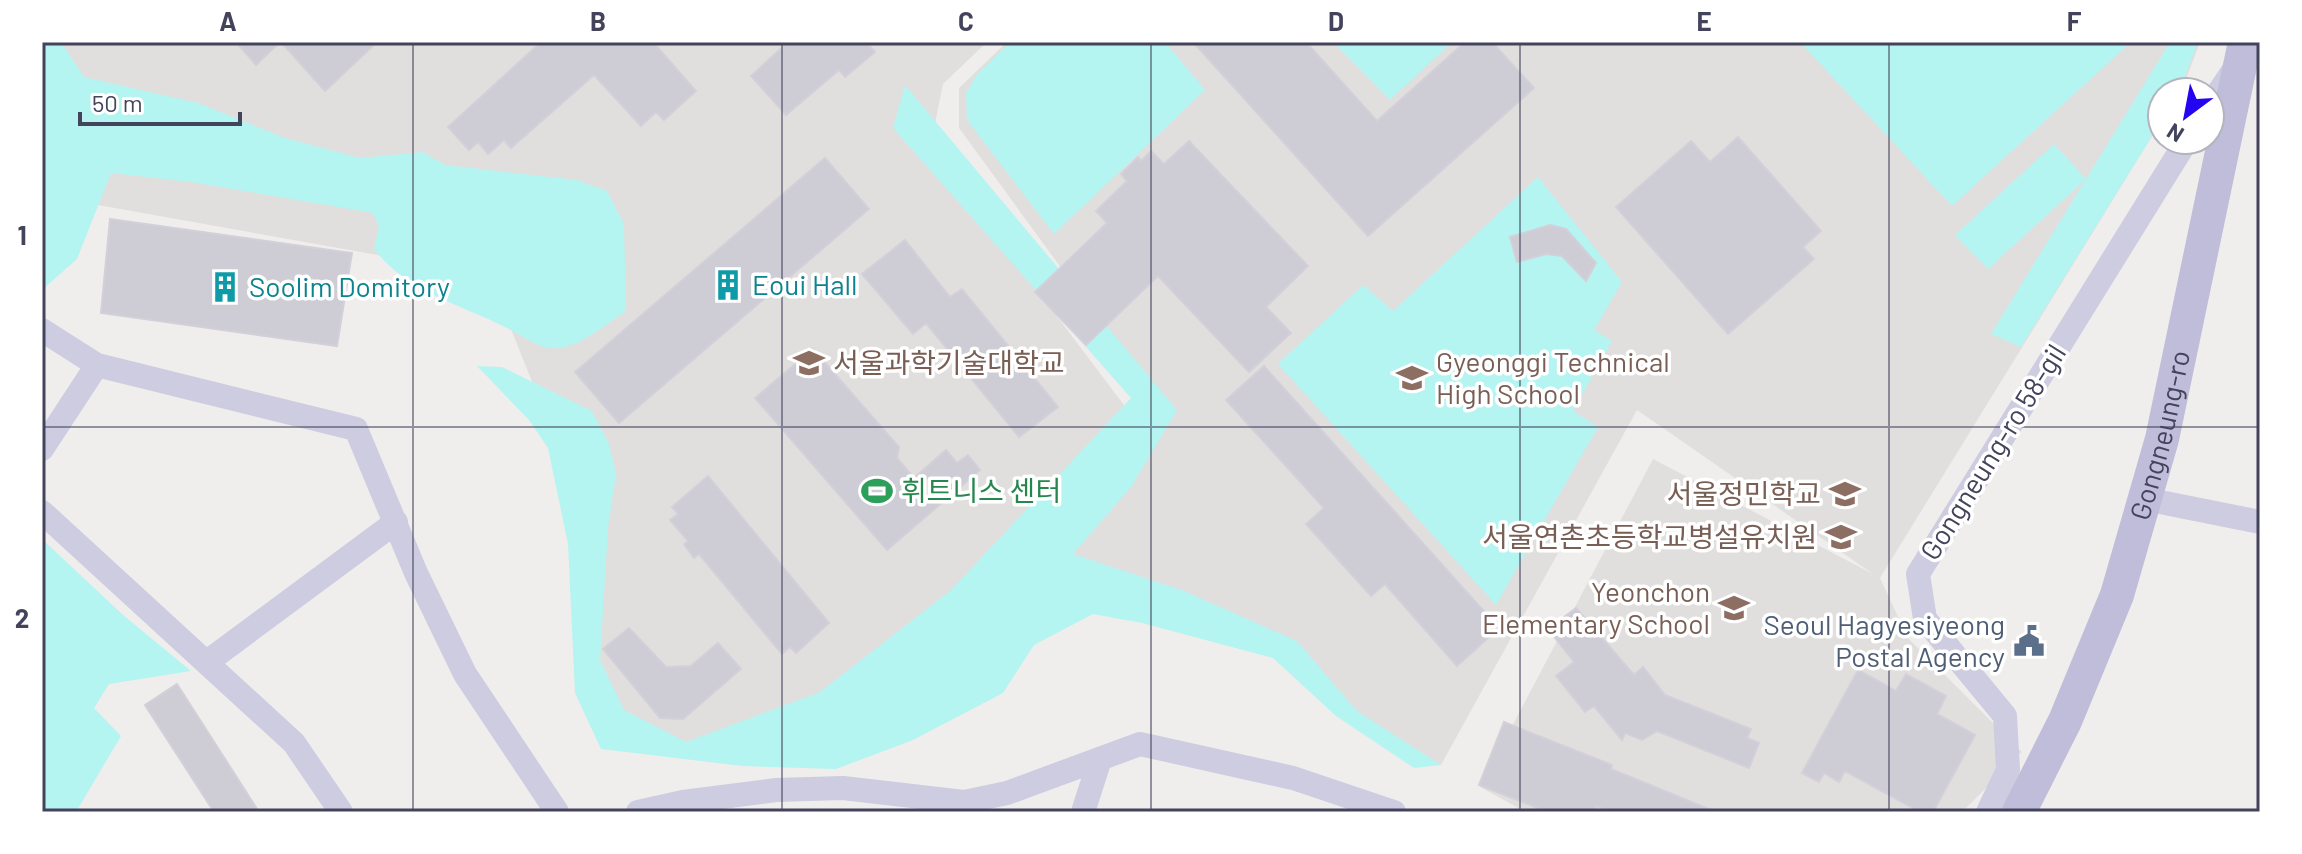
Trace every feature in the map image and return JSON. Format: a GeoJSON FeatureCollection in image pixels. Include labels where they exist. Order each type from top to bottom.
{"type":"FeatureCollection","features":[{"type":"Feature","properties":{"kind":"street"},"geometry":{"type":"LineString","coordinates":[[2226,79],[2243,51]]}},
{"type":"Feature","properties":{"kind":"street","name":"Gongneung-ro"},"geometry":{"type":"LineString","coordinates":[[2019,812],[2065,721],[2117,595],[2162,439],[2243,51]]}},
{"type":"Feature","properties":{"kind":"street","name":"Gongneung-ro 58-gil"},"geometry":{"type":"LineString","coordinates":[[1988,812],[2008,770],[2005,716],[1925,619],[1918,574],[2177,156]]}},
{"type":"Feature","properties":{"kind":"street"},"geometry":{"type":"LineString","coordinates":[[42,330],[97,365],[356,429],[416,573],[465,674],[557,812]]}},
{"type":"Feature","properties":{"kind":"street"},"geometry":{"type":"LineString","coordinates":[[42,449],[97,365]]}},
{"type":"Feature","properties":{"kind":"street"},"geometry":{"type":"LineString","coordinates":[[2145,499],[2260,522]]}},
{"type":"Feature","properties":{"kind":"street"},"geometry":{"type":"LineString","coordinates":[[42,512],[294,743],[341,812]]}},
{"type":"Feature","properties":{"kind":"street"},"geometry":{"type":"LineString","coordinates":[[207,662],[396,522]]}},
{"type":"Feature","properties":{"kind":"street"},"geometry":{"type":"LineString","coordinates":[[638,812],[809,800],[843,788],[994,804],[1140,744],[1293,778],[1394,812]]}},
{"type":"Feature","properties":{"kind":"street"},"geometry":{"type":"LineString","coordinates":[[1083,812],[1100,759]]}},
{"type":"Feature","properties":{"kind":"shaded area","name":"서울과학기술대학교"},"geometry":{"type":"Polygon","coordinates":[[[42,42],[987,42],[943,84],[930,148],[1133,417],[852,726],[698,758],[627,736],[585,682],[564,462],[503,309],[400,259],[42,195],[42,42]]]}},
{"type":"Feature","properties":{"kind":"shaded area"},"geometry":{"type":"Polygon","coordinates":[[[42,42],[61,42],[84,77],[198,103],[285,138],[360,158],[423,152],[445,165],[577,180],[607,191],[624,224],[626,311],[569,346],[544,347],[434,295],[402,276],[374,249],[379,227],[373,213],[191,182],[111,173],[77,259],[42,290],[42,42]]]}},
{"type":"Feature","properties":{"kind":"shaded area","name":"Gyeonggi Technical High School"},"geometry":{"type":"Polygon","coordinates":[[[1007,42],[2200,42],[2187,76],[2146,76],[2146,146],[1880,578],[1908,638],[2022,752],[1962,812],[1526,812],[1480,787],[1653,459],[1873,574],[1637,410],[1441,765],[1392,747],[1276,646],[1010,567],[1164,409],[959,128],[959,88],[1007,42]]]}},
{"type":"Feature","properties":{"kind":"shaded area"},"geometry":{"type":"Polygon","coordinates":[[[1010,42],[1165,42],[1205,90],[1054,234],[967,120],[966,93],[977,74],[1010,42]]]}},
{"type":"Feature","properties":{"kind":"shaded area"},"geometry":{"type":"Polygon","coordinates":[[[1333,42],[1450,42],[1451,43],[1390,100],[1333,42]]]}},
{"type":"Feature","properties":{"kind":"shaded area"},"geometry":{"type":"Polygon","coordinates":[[[1800,42],[2131,42],[1952,206],[1800,42]]]}},
{"type":"Feature","properties":{"kind":"shaded area"},"geometry":{"type":"Polygon","coordinates":[[[2170,42],[2198,42],[2185,76],[2149,76],[2170,42]]]}},
{"type":"Feature","properties":{"kind":"shaded area"},"geometry":{"type":"Polygon","coordinates":[[[2146,81],[2146,146],[2021,347],[1991,334],[2146,81]]]}},
{"type":"Feature","properties":{"kind":"shaded area"},"geometry":{"type":"Polygon","coordinates":[[[905,85],[1177,410],[1131,487],[1073,554],[1184,591],[1297,641],[1357,711],[1441,765],[1414,768],[1336,716],[1273,658],[1142,623],[1093,614],[1034,645],[1003,693],[913,740],[836,769],[742,766],[601,749],[575,693],[568,544],[548,448],[529,420],[477,366],[502,367],[592,411],[609,444],[616,474],[608,528],[600,660],[624,710],[686,742],[820,692],[951,590],[1131,398],[893,128],[905,85]]]}},
{"type":"Feature","properties":{"kind":"shaded area"},"geometry":{"type":"Polygon","coordinates":[[[2054,144],[2086,179],[1988,269],[1955,235],[2054,144]]]}},
{"type":"Feature","properties":{"kind":"shaded area"},"geometry":{"type":"Polygon","coordinates":[[[1538,177],[1622,282],[1594,330],[1612,341],[1573,411],[1598,427],[1496,605],[1278,364],[1363,285],[1393,311],[1538,177]]]}},
{"type":"Feature","properties":{"kind":"shaded area"},"geometry":{"type":"Polygon","coordinates":[[[42,539],[123,615],[191,671],[109,684],[94,708],[121,736],[76,812],[42,812],[42,539]]]}},
{"type":"Feature","properties":{"kind":"building"},"geometry":{"type":"Polygon","coordinates":[[[236,42],[280,42],[256,65],[236,42]]]}},
{"type":"Feature","properties":{"kind":"building"},"geometry":{"type":"Polygon","coordinates":[[[281,42],[377,42],[325,91],[281,42]]]}},
{"type":"Feature","properties":{"kind":"building"},"geometry":{"type":"Polygon","coordinates":[[[541,42],[653,42],[696,91],[664,120],[656,112],[641,126],[594,75],[511,148],[504,140],[488,154],[478,142],[469,150],[448,127],[541,42]]]}},
{"type":"Feature","properties":{"kind":"building"},"geometry":{"type":"Polygon","coordinates":[[[788,42],[866,42],[875,52],[845,77],[839,70],[786,115],[751,76],[788,42]]]}},
{"type":"Feature","properties":{"kind":"building"},"geometry":{"type":"Polygon","coordinates":[[[1193,42],[1306,42],[1377,121],[1465,42],[1492,42],[1534,88],[1368,236],[1193,42]]]}},
{"type":"Feature","properties":{"kind":"building"},"geometry":{"type":"Polygon","coordinates":[[[1738,137],[1821,231],[1803,247],[1814,259],[1728,334],[1616,207],[1691,141],[1710,162],[1738,137]]]}},
{"type":"Feature","properties":{"kind":"building"},"geometry":{"type":"Polygon","coordinates":[[[1189,141],[1308,266],[1266,307],[1291,333],[1249,372],[1158,276],[1086,345],[1035,292],[1107,223],[1096,211],[1127,181],[1121,174],[1138,157],[1141,161],[1151,151],[1164,164],[1189,141]]]}},
{"type":"Feature","properties":{"kind":"building","name":"Eoui Hall"},"geometry":{"type":"Polygon","coordinates":[[[825,158],[869,209],[619,423],[575,372],[825,158]]]}},
{"type":"Feature","properties":{"kind":"building","name":"Soolim Domitory"},"geometry":{"type":"Polygon","coordinates":[[[110,219],[352,253],[337,346],[101,313],[110,219]]]}},
{"type":"Feature","properties":{"kind":"building"},"geometry":{"type":"Polygon","coordinates":[[[1550,225],[1566,229],[1596,263],[1586,281],[1562,256],[1546,254],[1517,262],[1510,237],[1550,225]]]}},
{"type":"Feature","properties":{"kind":"building"},"geometry":{"type":"Polygon","coordinates":[[[905,240],[950,297],[962,289],[1058,407],[1019,437],[926,323],[913,334],[862,274],[905,240]]]}},
{"type":"Feature","properties":{"kind":"building"},"geometry":{"type":"Polygon","coordinates":[[[813,349],[899,447],[897,458],[914,478],[946,450],[957,463],[968,455],[980,470],[887,550],[755,398],[813,349]]]}},
{"type":"Feature","properties":{"kind":"building"},"geometry":{"type":"Polygon","coordinates":[[[1264,366],[1499,628],[1457,666],[1385,584],[1371,596],[1306,524],[1324,508],[1226,400],[1264,366]]]}},
{"type":"Feature","properties":{"kind":"building"},"geometry":{"type":"Polygon","coordinates":[[[708,476],[829,623],[796,653],[790,647],[782,654],[699,554],[694,558],[684,544],[688,541],[670,520],[678,514],[672,507],[708,476]]]}},
{"type":"Feature","properties":{"kind":"building"},"geometry":{"type":"Polygon","coordinates":[[[1576,608],[1634,675],[1643,667],[1665,695],[1751,729],[1747,738],[1759,743],[1749,768],[1657,731],[1642,740],[1625,733],[1622,740],[1594,706],[1585,712],[1556,676],[1574,662],[1548,629],[1576,608]]]}},
{"type":"Feature","properties":{"kind":"building"},"geometry":{"type":"Polygon","coordinates":[[[629,628],[666,667],[691,666],[718,643],[741,669],[683,719],[660,718],[603,649],[629,628]]]}},
{"type":"Feature","properties":{"kind":"building"},"geometry":{"type":"Polygon","coordinates":[[[1858,670],[1896,691],[1906,674],[1946,696],[1937,714],[1975,735],[1933,812],[1920,812],[1845,771],[1839,782],[1824,773],[1819,782],[1802,773],[1858,670]]]}},
{"type":"Feature","properties":{"kind":"building"},"geometry":{"type":"Polygon","coordinates":[[[177,684],[259,812],[214,812],[145,705],[177,684]]]}},
{"type":"Feature","properties":{"kind":"building"},"geometry":{"type":"Polygon","coordinates":[[[1504,722],[1612,765],[1611,769],[1716,812],[1612,812],[1596,806],[1594,812],[1548,812],[1479,785],[1504,722]]]}},
{"type":"Feature","properties":{"kind":"place","name":"Eoui Hall"},"geometry":{"type":"Point","coordinates":[728,285]}},
{"type":"Feature","properties":{"kind":"place","name":"Soolim Domitory"},"geometry":{"type":"Point","coordinates":[225,287]}},
{"type":"Feature","properties":{"kind":"place","name":"서울과학기술대학교"},"geometry":{"type":"Point","coordinates":[809,363]}},
{"type":"Feature","properties":{"kind":"place","name":"Gyeonggi Technical High School"},"geometry":{"type":"Point","coordinates":[1412,378]}},
{"type":"Feature","properties":{"kind":"place","name":"휘트니스 센터"},"geometry":{"type":"Point","coordinates":[877,491]}},
{"type":"Feature","properties":{"kind":"place","name":"서울정민학교"},"geometry":{"type":"Point","coordinates":[1845,494]}},
{"type":"Feature","properties":{"kind":"place","name":"서울연촌초등학교병설유치원"},"geometry":{"type":"Point","coordinates":[1841,537]}},
{"type":"Feature","properties":{"kind":"place","name":"Yeonchon Elementary School"},"geometry":{"type":"Point","coordinates":[1734,608]}},
{"type":"Feature","properties":{"kind":"place","name":"Seoul Hagyesiyeong Postal Agency"},"geometry":{"type":"Point","coordinates":[2029,641]}}]}
